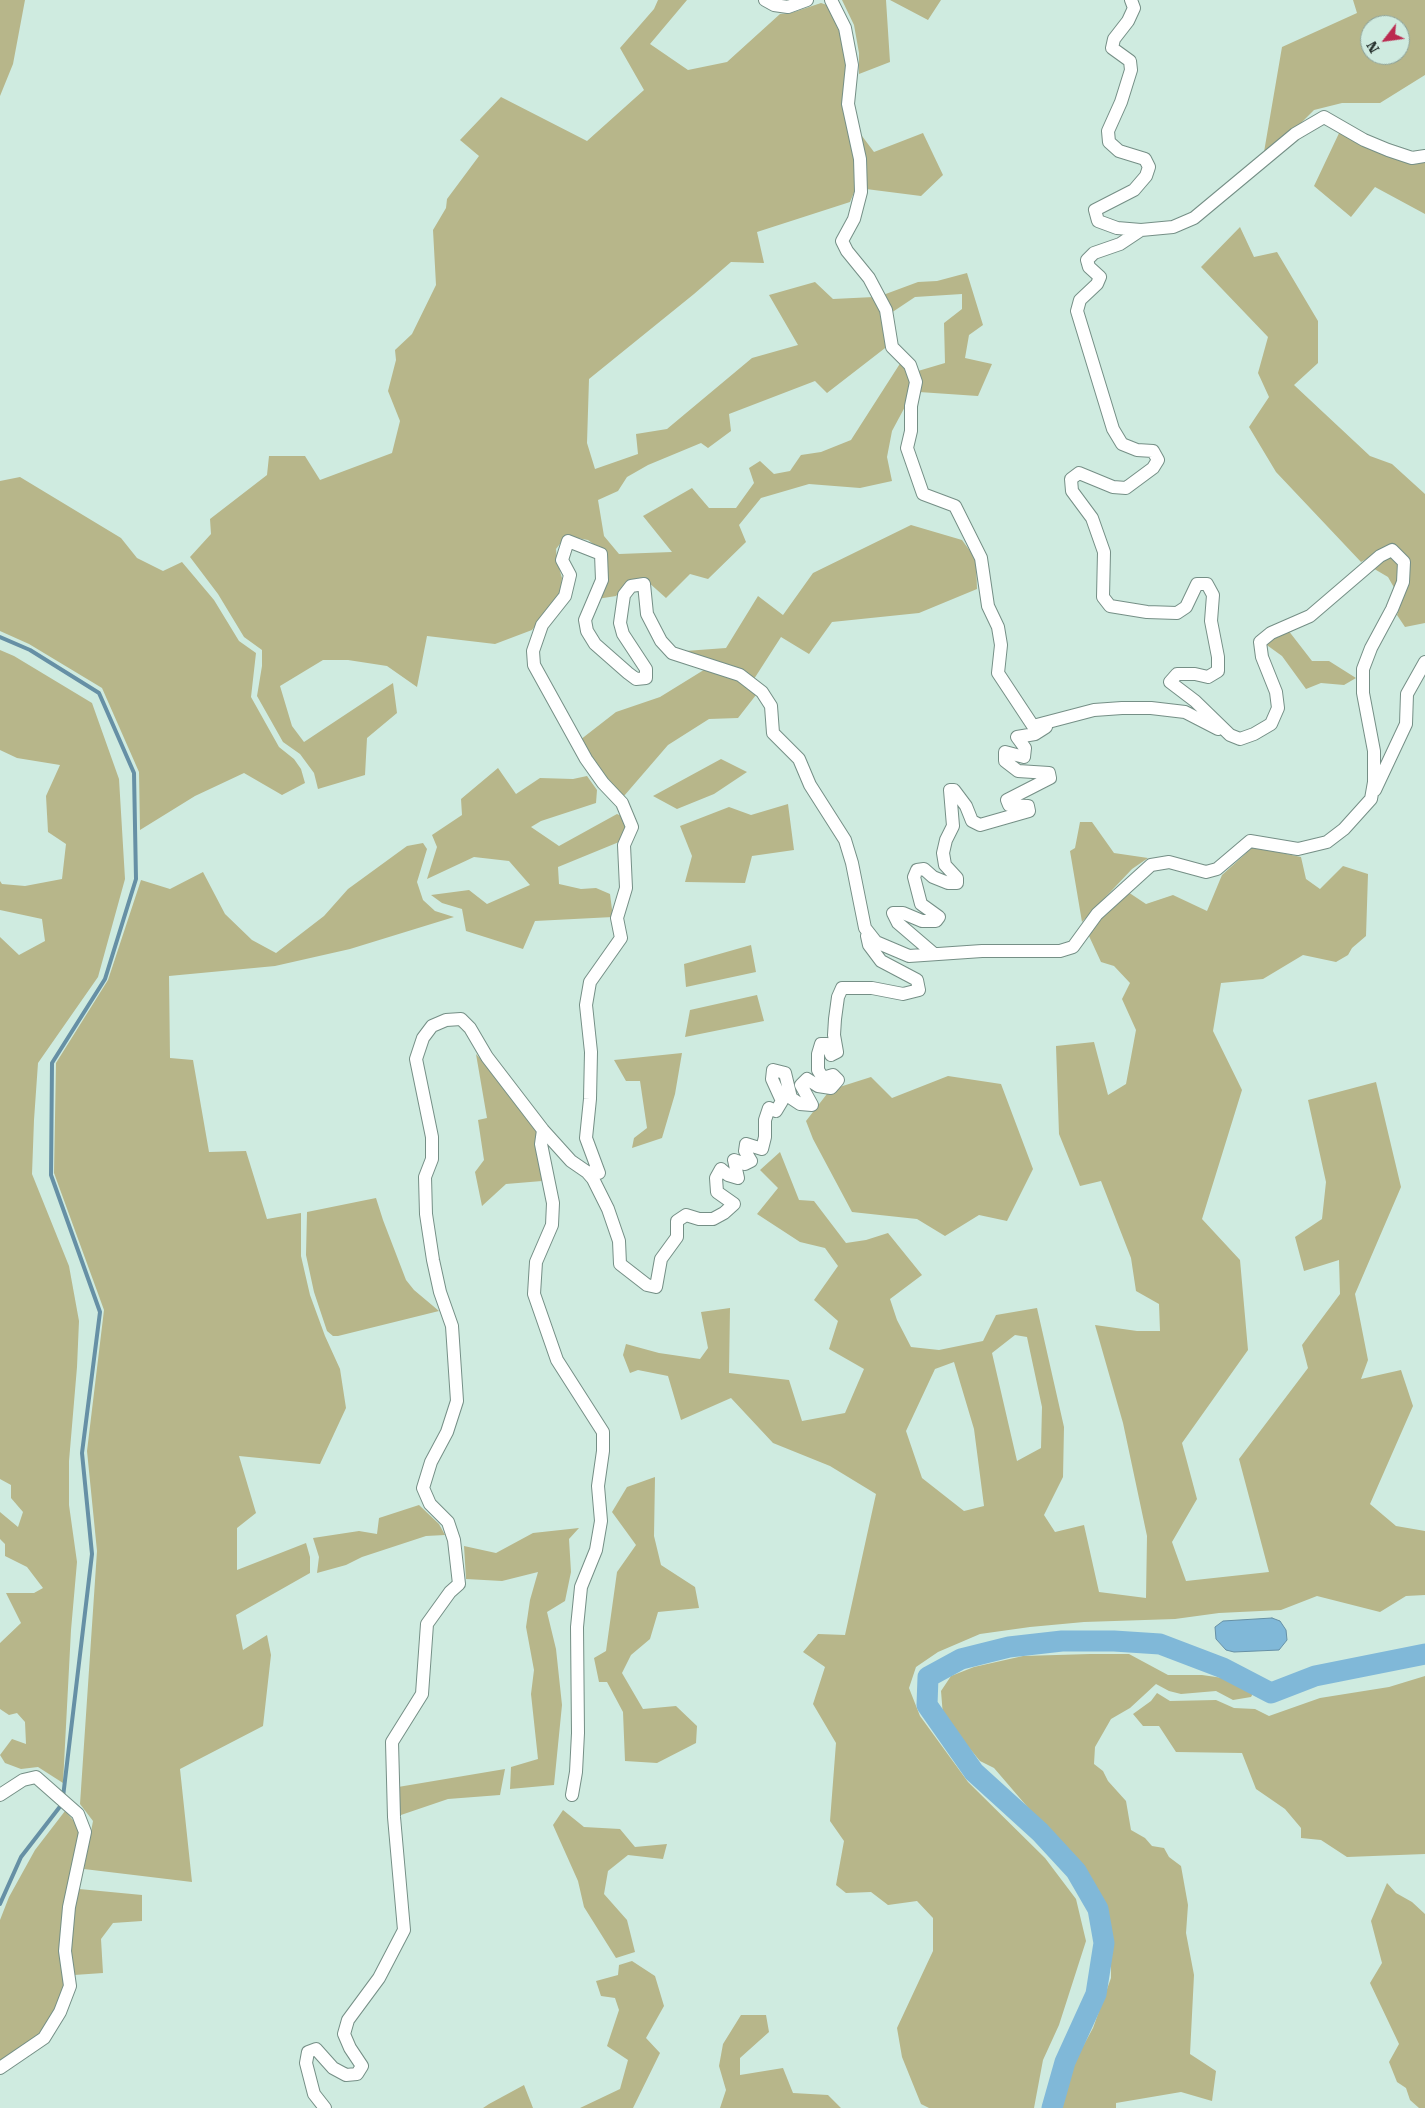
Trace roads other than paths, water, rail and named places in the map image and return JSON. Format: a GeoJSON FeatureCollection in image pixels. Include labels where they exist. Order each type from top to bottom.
{"type":"FeatureCollection","features":[{"type":"Feature","properties":{"kind":"street"},"geometry":{"type":"LineString","coordinates":[[765,0],[774,6],[788,7],[807,0]]}},
{"type":"Feature","properties":{"kind":"street"},"geometry":{"type":"LineString","coordinates":[[831,0],[845,28],[852,65],[848,104],[860,160],[861,192],[854,219],[842,241],[847,251],[869,278],[886,310],[892,347],[910,365],[916,382],[910,406],[911,431],[907,448],[910,460],[923,494],[955,506],[981,558],[988,606],[998,627],[1001,645],[998,672],[1033,726],[1094,710],[1150,708],[1185,712],[1240,739],[1254,734],[1271,724],[1278,708],[1276,692],[1262,658],[1260,642],[1272,633],[1310,616],[1380,556],[1392,550],[1404,562],[1403,582],[1392,610],[1371,648],[1363,669],[1363,693],[1374,751],[1374,782],[1371,799]]}},
{"type":"Feature","properties":{"kind":"street"},"geometry":{"type":"LineString","coordinates":[[1131,0],[1134,8],[1128,21],[1114,39],[1112,48],[1130,61],[1131,70],[1121,102],[1108,131],[1109,142],[1119,151],[1145,158],[1149,167],[1146,176],[1134,190],[1095,210],[1098,221],[1117,228],[1141,230],[1173,227],[1194,218],[1295,134],[1324,117],[1364,140],[1388,150],[1412,158],[1425,156]]}},
{"type":"Feature","properties":{"kind":"street"},"geometry":{"type":"LineString","coordinates":[[1141,230],[1120,244],[1094,254],[1087,260],[1090,267],[1100,277],[1097,284],[1080,300],[1077,311],[1113,429],[1122,444],[1137,450],[1153,451],[1158,460],[1153,468],[1126,488],[1113,487],[1079,473],[1071,479],[1072,491],[1092,518],[1104,552],[1104,597],[1110,606],[1147,612],[1177,613],[1186,607],[1197,584],[1207,584],[1213,595],[1211,621],[1218,657],[1218,670],[1208,677],[1196,674],[1177,674],[1170,682],[1195,701],[1230,735]]}},
{"type":"Feature","properties":{"kind":"street"},"geometry":{"type":"LineString","coordinates":[[325,2108],[314,2094],[306,2064],[308,2052],[316,2050],[333,2068],[346,2074],[357,2074],[362,2066],[350,2048],[344,2034],[348,2020],[379,1978],[404,1930],[395,1827],[392,1742],[422,1694],[427,1624],[450,1592],[459,1584],[454,1540],[448,1522],[430,1504],[423,1488],[431,1462],[447,1432],[458,1401],[452,1326],[440,1292],[426,1214],[425,1177],[432,1158],[432,1137],[416,1059],[423,1038],[432,1026],[446,1020],[461,1018],[470,1028],[487,1057],[543,1130],[571,1161],[587,1172],[593,1179],[608,1209],[618,1241],[620,1264],[647,1286],[656,1287],[661,1260],[677,1237],[677,1221],[686,1215],[699,1219],[713,1219],[724,1214],[734,1204],[717,1192],[716,1178],[721,1169],[728,1175],[738,1178],[734,1160],[745,1164],[751,1162],[744,1151],[746,1144],[762,1149],[765,1137],[765,1120],[769,1108],[776,1111],[782,1101],[772,1079],[773,1070],[785,1073],[791,1098],[800,1104],[812,1105],[801,1085],[807,1079],[818,1086],[831,1088],[838,1080],[833,1075],[823,1078],[818,1070],[818,1054],[821,1044],[827,1044],[831,1055],[837,1052],[834,1035],[835,1019],[838,997],[842,988],[872,988],[903,994],[919,990],[917,980],[881,961],[869,945],[852,863],[845,840],[829,818],[810,785],[799,759],[773,733],[771,706],[762,692],[740,675],[672,653],[661,641],[647,614],[644,584],[631,586],[624,595],[620,622],[623,634],[646,669],[646,678],[636,679],[628,673],[595,644],[586,632],[585,620],[602,580],[601,554],[568,541],[562,560],[570,575],[565,596],[542,625],[533,650],[534,665],[586,759],[603,783],[622,803],[632,826],[624,845],[626,888],[616,918],[622,938],[590,982],[586,1004],[591,1052],[590,1099],[586,1138],[598,1173],[587,1172]]}},
{"type":"Feature","properties":{"kind":"street"},"geometry":{"type":"LineString","coordinates":[[865,928],[876,942],[891,950],[909,956],[982,951],[1042,953],[1066,949],[1072,947],[1097,914],[1151,865],[1169,862],[1206,872],[1218,869],[1250,841],[1298,849],[1328,842],[1344,829],[1371,799],[1406,724],[1407,694],[1425,662]]}},
{"type":"Feature","properties":{"kind":"street"},"geometry":{"type":"LineString","coordinates":[[933,953],[898,923],[893,913],[903,913],[922,920],[936,921],[939,917],[921,904],[914,877],[917,870],[924,869],[933,877],[948,883],[957,883],[957,878],[945,865],[943,853],[946,840],[953,826],[950,790],[954,790],[966,806],[972,820],[980,825],[1029,811],[1028,806],[1009,805],[1007,800],[1050,778],[1049,773],[1018,770],[1005,761],[1005,752],[1024,757],[1025,748],[1017,737],[1035,734],[1054,721]]}},
{"type":"Feature","properties":{"kind":"street"},"geometry":{"type":"LineString","coordinates":[[543,1130],[541,1144],[553,1202],[552,1225],[536,1262],[534,1294],[557,1360],[603,1432],[603,1451],[598,1486],[601,1521],[596,1550],[581,1587],[577,1627],[578,1733],[576,1772],[572,1795]]}},
{"type":"Feature","properties":{"kind":"street"},"geometry":{"type":"LineString","coordinates":[[0,1795],[23,1780],[36,1777],[78,1814],[85,1832],[69,1907],[65,1951],[70,1986],[60,2012],[44,2038],[0,2068]]}},
{"type":"Feature","properties":{"kind":"water"},"geometry":{"type":"Polygon","coordinates":[[[1272,1618],[1280,1621],[1286,1630],[1287,1640],[1279,1650],[1234,1652],[1226,1650],[1216,1639],[1215,1627],[1223,1621],[1272,1618]]]}},
{"type":"Feature","properties":{"kind":"waterway"},"geometry":{"type":"LineString","coordinates":[[0,637],[30,650],[99,693],[134,773],[136,879],[105,979],[52,1063],[51,1175],[100,1312],[82,1453],[92,1554],[63,1797]]}},
{"type":"Feature","properties":{"kind":"waterway"},"geometry":{"type":"LineString","coordinates":[[1052,2108],[1065,2062],[1096,1994],[1104,1943],[1098,1909],[1076,1871],[1040,1832],[974,1772],[927,1705],[928,1677],[961,1659],[1009,1647],[1062,1641],[1114,1641],[1160,1644],[1223,1668],[1271,1693],[1315,1676],[1425,1654]]}},
{"type":"Feature","properties":{"kind":"waterway"},"geometry":{"type":"LineString","coordinates":[[0,1904],[21,1857],[62,1804]]}}]}
